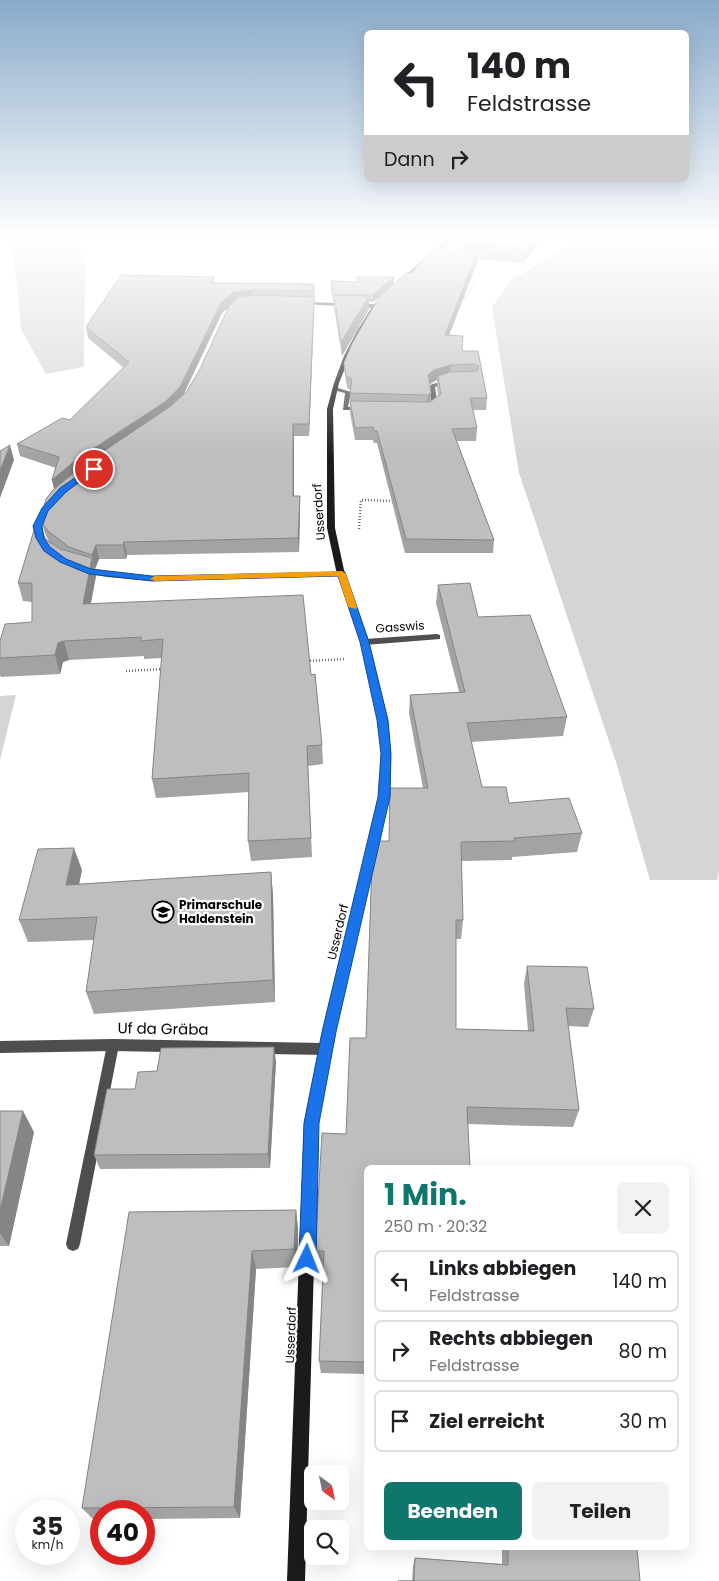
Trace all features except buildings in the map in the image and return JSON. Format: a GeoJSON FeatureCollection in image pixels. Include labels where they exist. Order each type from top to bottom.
{"type":"FeatureCollection","features":[{"type":"Feature","properties":{"kind":"street","name":"Usserdorf"},"geometry":{"type":"LineString","coordinates":[[296,1581],[312,1123],[325,1049],[384,797],[386,754],[383,720],[365,642],[342,574],[331,528],[330,409],[335,389],[362,326],[372,311]]}},
{"type":"Feature","properties":{"kind":"street"},"geometry":{"type":"LineString","coordinates":[[426,410],[435,407],[432,387],[434,385],[456,382]]}},
{"type":"Feature","properties":{"kind":"street"},"geometry":{"type":"LineString","coordinates":[[335,389],[348,392],[345,409],[372,410]]}},
{"type":"Feature","properties":{"kind":"street"},"geometry":{"type":"LineString","coordinates":[[47,549],[40,538],[38,526],[44,510],[57,497]]}},
{"type":"Feature","properties":{"kind":"street"},"geometry":{"type":"LineString","coordinates":[[75,567],[107,575],[152,579],[342,574]]}},
{"type":"Feature","properties":{"kind":"street","name":"Gasswis"},"geometry":{"type":"LineString","coordinates":[[365,642],[437,637]]}},
{"type":"Feature","properties":{"kind":"street"},"geometry":{"type":"LineString","coordinates":[[73,1244],[113,1044]]}},
{"type":"Feature","properties":{"kind":"street","name":"Uf da Gräba"},"geometry":{"type":"LineString","coordinates":[[0,1048],[113,1044],[325,1049]]}},
{"type":"Feature","properties":{"kind":"path"},"geometry":{"type":"LineString","coordinates":[[336,553],[358,552],[361,500],[379,499],[398,502]]}},
{"type":"Feature","properties":{"kind":"path"},"geometry":{"type":"LineString","coordinates":[[303,661],[352,658]]}},
{"type":"Feature","properties":{"kind":"path"},"geometry":{"type":"LineString","coordinates":[[126,671],[165,669]]}},
{"type":"Feature","properties":{"kind":"shaded area"},"geometry":{"type":"Polygon","coordinates":[[[19,311],[85,311],[84,367],[46,374],[21,329],[19,311]]]}},
{"type":"Feature","properties":{"kind":"shaded area"},"geometry":{"type":"Polygon","coordinates":[[[493,311],[719,311],[719,871],[717,880],[650,880],[616,762],[519,473],[493,311]]]}},
{"type":"Feature","properties":{"kind":"shaded area"},"geometry":{"type":"Polygon","coordinates":[[[16,695],[0,760],[0,696],[16,695]]]}},
{"type":"Feature","properties":{"kind":"slow traffic"},"geometry":{"type":"LineString","coordinates":[[155,579],[342,574],[353,607]]}},
{"type":"Feature","properties":{"kind":"place","name":"Primarschule Haldenstein"},"geometry":{"type":"Point","coordinates":[163,912]}},
{"type":"Feature","properties":{"kind":"route"},"geometry":{"type":"LineString","coordinates":[[94,469],[63,490],[44,510],[38,526],[40,538],[47,549],[63,560],[89,572],[152,579],[342,574],[365,642],[383,720],[386,754],[384,797],[325,1049],[312,1123],[307,1259]]}}]}
